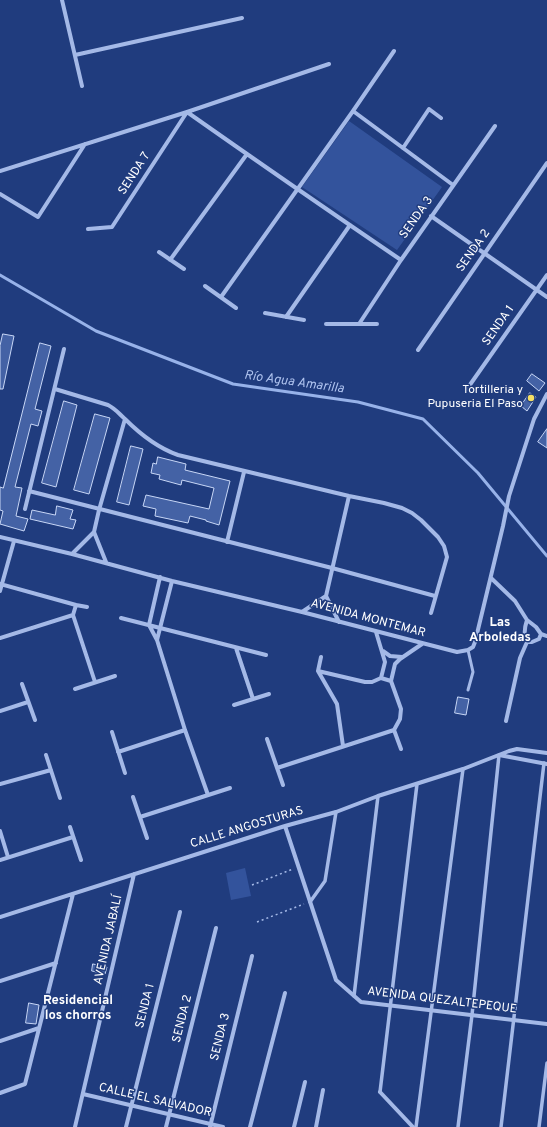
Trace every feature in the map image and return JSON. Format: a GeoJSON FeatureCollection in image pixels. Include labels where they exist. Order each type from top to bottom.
{"type":"FeatureCollection","features":[{"type":"Feature","properties":{"kind":"street"},"geometry":{"type":"LineString","coordinates":[[62,0],[82,86]]}},
{"type":"Feature","properties":{"kind":"street"},"geometry":{"type":"LineString","coordinates":[[75,55],[242,18]]}},
{"type":"Feature","properties":{"kind":"street"},"geometry":{"type":"LineString","coordinates":[[221,297],[353,111],[394,50]]}},
{"type":"Feature","properties":{"kind":"street"},"geometry":{"type":"LineString","coordinates":[[0,172],[187,112],[329,64]]}},
{"type":"Feature","properties":{"kind":"street"},"geometry":{"type":"LineString","coordinates":[[403,148],[429,109],[441,118]]}},
{"type":"Feature","properties":{"kind":"street"},"geometry":{"type":"LineString","coordinates":[[353,111],[453,185]]}},
{"type":"Feature","properties":{"kind":"street"},"geometry":{"type":"LineString","coordinates":[[187,112],[401,260]]}},
{"type":"Feature","properties":{"kind":"street","name":"SENDA 7"},"geometry":{"type":"LineString","coordinates":[[88,229],[112,227],[187,112]]}},
{"type":"Feature","properties":{"kind":"street","name":"SENDA 3"},"geometry":{"type":"LineString","coordinates":[[359,324],[401,260],[495,126]]}},
{"type":"Feature","properties":{"kind":"street"},"geometry":{"type":"LineString","coordinates":[[0,194],[38,217],[85,144]]}},
{"type":"Feature","properties":{"kind":"street"},"geometry":{"type":"LineString","coordinates":[[170,260],[247,154]]}},
{"type":"Feature","properties":{"kind":"street","name":"SENDA 2"},"geometry":{"type":"LineString","coordinates":[[418,350],[547,163]]}},
{"type":"Feature","properties":{"kind":"street"},"geometry":{"type":"LineString","coordinates":[[432,216],[547,297]]}},
{"type":"Feature","properties":{"kind":"street"},"geometry":{"type":"LineString","coordinates":[[286,317],[350,225]]}},
{"type":"Feature","properties":{"kind":"street"},"geometry":{"type":"LineString","coordinates":[[159,252],[184,270]]}},
{"type":"Feature","properties":{"kind":"street","name":"SENDA 1"},"geometry":{"type":"LineString","coordinates":[[467,389],[547,275]]}},
{"type":"Feature","properties":{"kind":"street"},"geometry":{"type":"LineString","coordinates":[[205,286],[236,308]]}},
{"type":"Feature","properties":{"kind":"street"},"geometry":{"type":"LineString","coordinates":[[265,313],[304,320]]}},
{"type":"Feature","properties":{"kind":"street"},"geometry":{"type":"LineString","coordinates":[[326,324],[377,324]]}},
{"type":"Feature","properties":{"kind":"street"},"geometry":{"type":"LineString","coordinates":[[25,509],[64,348]]}},
{"type":"Feature","properties":{"kind":"street"},"geometry":{"type":"LineString","coordinates":[[55,389],[116,408],[125,419],[165,450],[178,455],[244,472],[402,508],[421,520],[438,537],[444,546],[447,557],[431,612]]}},
{"type":"Feature","properties":{"kind":"street"},"geometry":{"type":"LineString","coordinates":[[468,650],[473,647],[475,642],[509,496],[534,419],[547,394]]}},
{"type":"Feature","properties":{"kind":"street"},"geometry":{"type":"LineString","coordinates":[[72,554],[94,532],[125,419]]}},
{"type":"Feature","properties":{"kind":"street"},"geometry":{"type":"LineString","coordinates":[[227,542],[244,472]]}},
{"type":"Feature","properties":{"kind":"street"},"geometry":{"type":"LineString","coordinates":[[29,492],[332,568],[435,596]]}},
{"type":"Feature","properties":{"kind":"street"},"geometry":{"type":"LineString","coordinates":[[338,622],[326,596],[349,496]]}},
{"type":"Feature","properties":{"kind":"street"},"geometry":{"type":"LineString","coordinates":[[94,532],[106,562]]}},
{"type":"Feature","properties":{"kind":"street","name":"AVENIDA MONTEMAR"},"geometry":{"type":"LineString","coordinates":[[0,537],[106,562],[172,581],[302,612],[422,644],[457,652],[468,650]]}},
{"type":"Feature","properties":{"kind":"street"},"geometry":{"type":"LineString","coordinates":[[0,591],[14,541]]}},
{"type":"Feature","properties":{"kind":"street"},"geometry":{"type":"LineString","coordinates":[[160,577],[148,625],[157,640],[185,730],[208,795]]}},
{"type":"Feature","properties":{"kind":"street"},"geometry":{"type":"LineString","coordinates":[[491,578],[515,601],[527,620],[536,627],[541,634],[547,636]]}},
{"type":"Feature","properties":{"kind":"street"},"geometry":{"type":"LineString","coordinates":[[157,640],[172,581]]}},
{"type":"Feature","properties":{"kind":"street"},"geometry":{"type":"LineString","coordinates":[[1,584],[87,607]]}},
{"type":"Feature","properties":{"kind":"street"},"geometry":{"type":"LineString","coordinates":[[302,612],[326,596]]}},
{"type":"Feature","properties":{"kind":"street"},"geometry":{"type":"LineString","coordinates":[[76,605],[73,614],[95,682]]}},
{"type":"Feature","properties":{"kind":"street"},"geometry":{"type":"LineString","coordinates":[[0,638],[73,614]]}},
{"type":"Feature","properties":{"kind":"street"},"geometry":{"type":"LineString","coordinates":[[121,618],[266,655]]}},
{"type":"Feature","properties":{"kind":"street"},"geometry":{"type":"LineString","coordinates":[[506,721],[520,658],[527,642],[525,626],[527,620]]}},
{"type":"Feature","properties":{"kind":"street"},"geometry":{"type":"LineString","coordinates":[[376,632],[386,662],[381,678]]}},
{"type":"Feature","properties":{"kind":"street"},"geometry":{"type":"LineString","coordinates":[[527,642],[532,642],[539,639],[541,634]]}},
{"type":"Feature","properties":{"kind":"street"},"geometry":{"type":"LineString","coordinates":[[277,768],[394,730],[400,719],[401,709],[391,681],[395,664],[422,644]]}},
{"type":"Feature","properties":{"kind":"street"},"geometry":{"type":"LineString","coordinates":[[236,648],[252,699]]}},
{"type":"Feature","properties":{"kind":"street"},"geometry":{"type":"LineString","coordinates":[[382,651],[390,656],[403,657]]}},
{"type":"Feature","properties":{"kind":"street"},"geometry":{"type":"LineString","coordinates":[[320,657],[318,671],[337,704],[343,746]]}},
{"type":"Feature","properties":{"kind":"street"},"geometry":{"type":"LineString","coordinates":[[318,671],[365,682],[372,682],[381,678],[391,681]]}},
{"type":"Feature","properties":{"kind":"street"},"geometry":{"type":"LineString","coordinates":[[75,688],[115,676]]}},
{"type":"Feature","properties":{"kind":"street"},"geometry":{"type":"LineString","coordinates":[[22,684],[35,720]]}},
{"type":"Feature","properties":{"kind":"street"},"geometry":{"type":"LineString","coordinates":[[234,705],[269,694]]}},
{"type":"Feature","properties":{"kind":"street"},"geometry":{"type":"LineString","coordinates":[[0,711],[28,702]]}},
{"type":"Feature","properties":{"kind":"street"},"geometry":{"type":"LineString","coordinates":[[118,752],[185,730]]}},
{"type":"Feature","properties":{"kind":"street"},"geometry":{"type":"LineString","coordinates":[[394,730],[401,749]]}},
{"type":"Feature","properties":{"kind":"street"},"geometry":{"type":"LineString","coordinates":[[112,732],[125,772]]}},
{"type":"Feature","properties":{"kind":"street"},"geometry":{"type":"LineString","coordinates":[[267,739],[283,785]]}},
{"type":"Feature","properties":{"kind":"street","name":"CALLE ANGOSTURAS"},"geometry":{"type":"LineString","coordinates":[[0,917],[285,826],[336,812],[378,796],[463,769],[517,749],[547,753]]}},
{"type":"Feature","properties":{"kind":"street"},"geometry":{"type":"LineString","coordinates":[[46,755],[60,798]]}},
{"type":"Feature","properties":{"kind":"street"},"geometry":{"type":"LineString","coordinates":[[458,1127],[472,1015],[499,755],[545,763],[501,1127]]}},
{"type":"Feature","properties":{"kind":"street"},"geometry":{"type":"LineString","coordinates":[[415,1127],[463,769]]}},
{"type":"Feature","properties":{"kind":"street"},"geometry":{"type":"LineString","coordinates":[[0,784],[51,770]]}},
{"type":"Feature","properties":{"kind":"street"},"geometry":{"type":"LineString","coordinates":[[415,1127],[380,1092],[417,784]]}},
{"type":"Feature","properties":{"kind":"street"},"geometry":{"type":"LineString","coordinates":[[140,817],[230,788]]}},
{"type":"Feature","properties":{"kind":"street"},"geometry":{"type":"LineString","coordinates":[[354,996],[378,796]]}},
{"type":"Feature","properties":{"kind":"street"},"geometry":{"type":"LineString","coordinates":[[133,797],[147,838]]}},
{"type":"Feature","properties":{"kind":"street"},"geometry":{"type":"LineString","coordinates":[[310,902],[325,881],[336,812]]}},
{"type":"Feature","properties":{"kind":"street","name":"AVENIDA QUEZALTEPEQUE"},"geometry":{"type":"LineString","coordinates":[[285,826],[336,980],[361,1002],[547,1024]]}},
{"type":"Feature","properties":{"kind":"street"},"geometry":{"type":"LineString","coordinates":[[70,827],[81,860]]}},
{"type":"Feature","properties":{"kind":"street"},"geometry":{"type":"LineString","coordinates":[[0,831],[8,857]]}},
{"type":"Feature","properties":{"kind":"street"},"geometry":{"type":"LineString","coordinates":[[0,860],[73,837]]}},
{"type":"Feature","properties":{"kind":"street","name":"AVENIDA JABALÍ"},"geometry":{"type":"LineString","coordinates":[[76,1127],[134,874]]}},
{"type":"Feature","properties":{"kind":"street"},"geometry":{"type":"LineString","coordinates":[[0,1093],[25,1084],[73,894]]}},
{"type":"Feature","properties":{"kind":"street","name":"SENDA 1"},"geometry":{"type":"LineString","coordinates":[[126,1127],[180,912]]}},
{"type":"Feature","properties":{"kind":"street","name":"SENDA 2"},"geometry":{"type":"LineString","coordinates":[[166,1127],[216,928]]}},
{"type":"Feature","properties":{"kind":"street","name":"SENDA 3"},"geometry":{"type":"LineString","coordinates":[[210,1126],[252,956]]}},
{"type":"Feature","properties":{"kind":"street"},"geometry":{"type":"LineString","coordinates":[[0,981],[56,963]]}},
{"type":"Feature","properties":{"kind":"street"},"geometry":{"type":"LineString","coordinates":[[250,1127],[285,993]]}},
{"type":"Feature","properties":{"kind":"street"},"geometry":{"type":"LineString","coordinates":[[0,1041],[40,1028]]}},
{"type":"Feature","properties":{"kind":"street"},"geometry":{"type":"LineString","coordinates":[[539,1127],[547,1062]]}},
{"type":"Feature","properties":{"kind":"street"},"geometry":{"type":"LineString","coordinates":[[294,1127],[305,1082]]}},
{"type":"Feature","properties":{"kind":"street"},"geometry":{"type":"LineString","coordinates":[[316,1127],[323,1090]]}},
{"type":"Feature","properties":{"kind":"street","name":"CALLE EL SALVADOR"},"geometry":{"type":"LineString","coordinates":[[83,1094],[170,1114],[210,1126],[223,1127]]}},
{"type":"Feature","properties":{"kind":"lane"},"geometry":{"type":"LineString","coordinates":[[468,650],[473,672],[468,690]]}},
{"type":"Feature","properties":{"kind":"path"},"geometry":{"type":"LineString","coordinates":[[252,885],[298,867]]}},
{"type":"Feature","properties":{"kind":"path"},"geometry":{"type":"LineString","coordinates":[[257,922],[310,902]]}},
{"type":"Feature","properties":{"kind":"shaded area"},"geometry":{"type":"Polygon","coordinates":[[[349,121],[442,187],[397,250],[302,187],[349,121]]]}},
{"type":"Feature","properties":{"kind":"shaded area"},"geometry":{"type":"Polygon","coordinates":[[[245,868],[251,896],[231,900],[226,873],[245,868]]]}},
{"type":"Feature","properties":{"kind":"building"},"geometry":{"type":"Polygon","coordinates":[[[3,334],[14,336],[3,389],[0,389],[0,346],[3,334]]]}},
{"type":"Feature","properties":{"kind":"building"},"geometry":{"type":"Polygon","coordinates":[[[40,343],[51,346],[35,409],[42,411],[38,426],[31,424],[15,487],[22,488],[16,516],[28,519],[24,531],[0,524],[3,511],[0,510],[0,487],[3,488],[40,343]]]}},
{"type":"Feature","properties":{"kind":"building"},"geometry":{"type":"Polygon","coordinates":[[[532,374],[545,383],[539,391],[527,381],[532,374]]]}},
{"type":"Feature","properties":{"kind":"building"},"geometry":{"type":"Polygon","coordinates":[[[530,393],[536,397],[527,411],[521,406],[530,393]]]}},
{"type":"Feature","properties":{"kind":"building"},"geometry":{"type":"Polygon","coordinates":[[[64,401],[77,405],[56,487],[42,483],[64,401]]]}},
{"type":"Feature","properties":{"kind":"building"},"geometry":{"type":"Polygon","coordinates":[[[95,414],[110,418],[89,494],[74,490],[95,414]]]}},
{"type":"Feature","properties":{"kind":"building"},"geometry":{"type":"Polygon","coordinates":[[[547,429],[547,448],[538,442],[547,429]]]}},
{"type":"Feature","properties":{"kind":"building"},"geometry":{"type":"Polygon","coordinates":[[[131,446],[143,449],[129,505],[117,502],[131,446]]]}},
{"type":"Feature","properties":{"kind":"building"},"geometry":{"type":"Polygon","coordinates":[[[158,457],[186,464],[185,470],[230,481],[219,525],[190,516],[188,523],[155,516],[156,509],[143,506],[146,495],[209,509],[214,488],[182,480],[181,485],[159,479],[160,475],[151,473],[153,463],[156,464],[158,457]]]}},
{"type":"Feature","properties":{"kind":"building"},"geometry":{"type":"Polygon","coordinates":[[[57,506],[73,510],[70,519],[76,520],[73,529],[30,519],[32,510],[55,515],[57,506]]]}},
{"type":"Feature","properties":{"kind":"building"},"geometry":{"type":"Polygon","coordinates":[[[458,697],[469,699],[466,715],[455,713],[458,697]]]}},
{"type":"Feature","properties":{"kind":"building"},"geometry":{"type":"Polygon","coordinates":[[[93,964],[107,967],[105,974],[92,971],[93,964]]]}},
{"type":"Feature","properties":{"kind":"building"},"geometry":{"type":"Polygon","coordinates":[[[29,1003],[39,1005],[36,1024],[26,1023],[29,1003]]]}},
{"type":"Feature","properties":{"kind":"waterway","name":"Río Agua Amarilla"},"geometry":{"type":"LineString","coordinates":[[0,275],[96,331],[233,384],[358,402],[423,419],[478,473],[547,556]]}},
{"type":"Feature","properties":{"kind":"place","name":"Tortilleria y Pupuseria El Paso"},"geometry":{"type":"Point","coordinates":[531,398]}},
{"type":"Feature","properties":{"kind":"district","name":"Las Arboledas"},"geometry":{"type":"Point","coordinates":[500,630]}},
{"type":"Feature","properties":{"kind":"district","name":"Residencial los chorros"},"geometry":{"type":"Point","coordinates":[78,1008]}}]}
